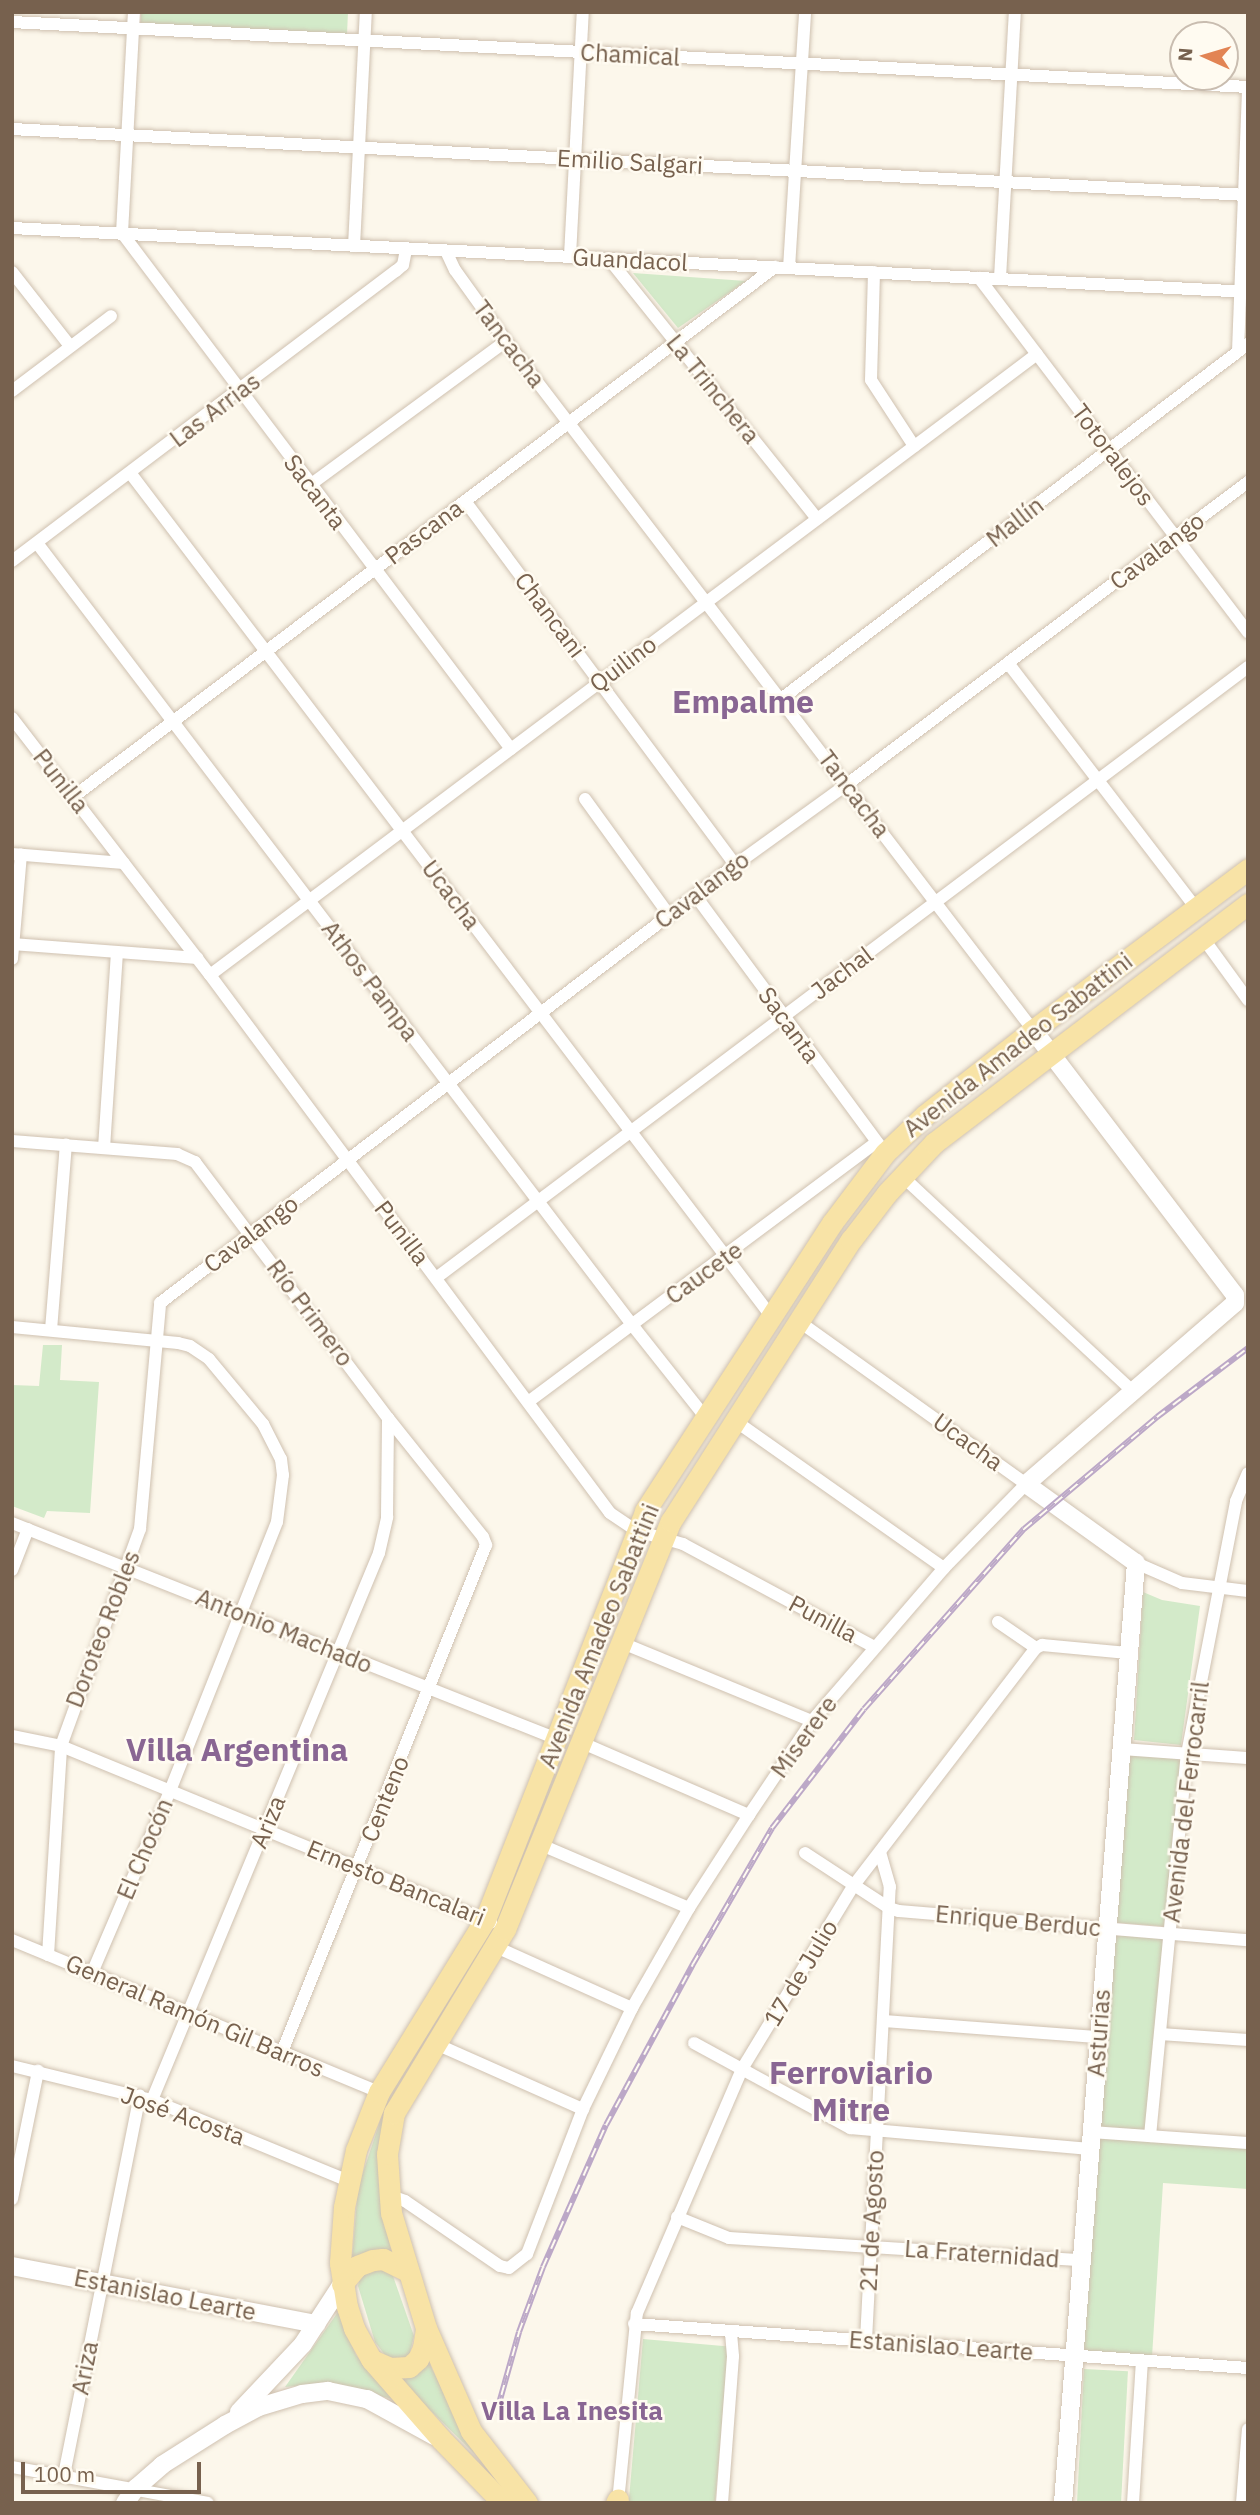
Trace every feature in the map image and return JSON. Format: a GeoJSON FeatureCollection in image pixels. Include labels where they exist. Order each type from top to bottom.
{"type":"FeatureCollection","features":[{"type":"Feature","properties":{"kind":"main road","name":"Avenida Amadeo Sabattini"},"geometry":{"type":"LineString","coordinates":[[503,2503],[441,2439],[370,2359],[354,2328],[342,2284],[340,2239],[356,2150],[379,2092],[485,1920],[637,1531],[653,1497],[881,1147],[1248,869]]}},
{"type":"Feature","properties":{"kind":"main road","name":"Avenida Amadeo Sabattini"},"geometry":{"type":"LineString","coordinates":[[527,2503],[471,2431],[426,2328],[406,2270],[388,2194],[387,2154],[394,2113],[501,1938],[662,1540],[734,1420],[851,1240],[902,1176],[934,1143],[1050,1052],[1248,904]]}},
{"type":"Feature","properties":{"kind":"main road"},"geometry":{"type":"LineString","coordinates":[[342,2284],[357,2266],[373,2260],[383,2259],[406,2270]]}},
{"type":"Feature","properties":{"kind":"main road"},"geometry":{"type":"LineString","coordinates":[[370,2359],[390,2368],[409,2367],[418,2359],[423,2348],[426,2328]]}},
{"type":"Feature","properties":{"kind":"street"},"geometry":{"type":"LineString","coordinates":[[122,233],[134,12]]}},
{"type":"Feature","properties":{"kind":"street"},"geometry":{"type":"LineString","coordinates":[[354,246],[366,12]]}},
{"type":"Feature","properties":{"kind":"street"},"geometry":{"type":"LineString","coordinates":[[570,256],[583,12]]}},
{"type":"Feature","properties":{"kind":"street"},"geometry":{"type":"LineString","coordinates":[[789,268],[805,12]]}},
{"type":"Feature","properties":{"kind":"street"},"geometry":{"type":"LineString","coordinates":[[1000,278],[1015,12]]}},
{"type":"Feature","properties":{"kind":"street","name":"Chamical"},"geometry":{"type":"LineString","coordinates":[[12,22],[1248,88]]}},
{"type":"Feature","properties":{"kind":"street"},"geometry":{"type":"LineString","coordinates":[[1243,347],[1248,88]]}},
{"type":"Feature","properties":{"kind":"street","name":"Emilio Salgari"},"geometry":{"type":"LineString","coordinates":[[12,129],[1245,195]]}},
{"type":"Feature","properties":{"kind":"street","name":"Guandacol"},"geometry":{"type":"LineString","coordinates":[[12,228],[1243,291]]}},
{"type":"Feature","properties":{"kind":"street","name":"Sacanta"},"geometry":{"type":"LineString","coordinates":[[122,233],[511,749]]}},
{"type":"Feature","properties":{"kind":"street","name":"Las Arrias"},"geometry":{"type":"LineString","coordinates":[[12,561],[240,392],[396,271],[402,265],[406,249]]}},
{"type":"Feature","properties":{"kind":"street","name":"Tancacha"},"geometry":{"type":"LineString","coordinates":[[446,251],[456,271],[506,341],[1235,1295],[1235,1303]]}},
{"type":"Feature","properties":{"kind":"street","name":"La Trinchera"},"geometry":{"type":"LineString","coordinates":[[609,259],[817,519]]}},
{"type":"Feature","properties":{"kind":"street","name":"Pascana"},"geometry":{"type":"LineString","coordinates":[[73,797],[775,267]]}},
{"type":"Feature","properties":{"kind":"street"},"geometry":{"type":"LineString","coordinates":[[12,272],[70,346]]}},
{"type":"Feature","properties":{"kind":"street"},"geometry":{"type":"LineString","coordinates":[[874,272],[871,380],[914,446]]}},
{"type":"Feature","properties":{"kind":"street","name":"Totoralejos"},"geometry":{"type":"LineString","coordinates":[[979,278],[1248,632]]}},
{"type":"Feature","properties":{"kind":"street"},"geometry":{"type":"LineString","coordinates":[[1243,291],[1248,304]]}},
{"type":"Feature","properties":{"kind":"street"},"geometry":{"type":"LineString","coordinates":[[12,391],[111,316]]}},
{"type":"Feature","properties":{"kind":"street"},"geometry":{"type":"LineString","coordinates":[[310,485],[506,341]]}},
{"type":"Feature","properties":{"kind":"street","name":"Mallín"},"geometry":{"type":"LineString","coordinates":[[781,699],[1243,347]]}},
{"type":"Feature","properties":{"kind":"street","name":"Quilino"},"geometry":{"type":"LineString","coordinates":[[210,975],[1037,354]]}},
{"type":"Feature","properties":{"kind":"street","name":"Ucacha"},"geometry":{"type":"LineString","coordinates":[[131,474],[771,1316]]}},
{"type":"Feature","properties":{"kind":"street","name":"Cavalango"},"geometry":{"type":"LineString","coordinates":[[160,1303],[735,864],[846,785],[1248,482]]}},
{"type":"Feature","properties":{"kind":"street","name":"Chancani"},"geometry":{"type":"LineString","coordinates":[[465,501],[735,864]]}},
{"type":"Feature","properties":{"kind":"street","name":"Athos Pampa"},"geometry":{"type":"LineString","coordinates":[[37,543],[538,1202],[705,1417]]}},
{"type":"Feature","properties":{"kind":"street"},"geometry":{"type":"LineString","coordinates":[[1008,663],[1195,907]]}},
{"type":"Feature","properties":{"kind":"street","name":"Jachal"},"geometry":{"type":"LineString","coordinates":[[436,1279],[1248,667]]}},
{"type":"Feature","properties":{"kind":"street","name":"Punilla"},"geometry":{"type":"LineString","coordinates":[[12,718],[17,729],[210,975],[611,1514],[637,1531],[683,1544],[874,1647]]}},
{"type":"Feature","properties":{"kind":"street"},"geometry":{"type":"LineString","coordinates":[[585,799],[669,915]]}},
{"type":"Feature","properties":{"kind":"street"},"geometry":{"type":"LineString","coordinates":[[12,959],[17,854],[124,863]]}},
{"type":"Feature","properties":{"kind":"street","name":"Sacanta"},"geometry":{"type":"LineString","coordinates":[[695,895],[881,1147]]}},
{"type":"Feature","properties":{"kind":"street"},"geometry":{"type":"LineString","coordinates":[[1203,938],[1248,1000]]}},
{"type":"Feature","properties":{"kind":"street"},"geometry":{"type":"LineString","coordinates":[[13,944],[197,958]]}},
{"type":"Feature","properties":{"kind":"street"},"geometry":{"type":"LineString","coordinates":[[103,1147],[117,952]]}},
{"type":"Feature","properties":{"kind":"street","name":"Río Primero"},"geometry":{"type":"LineString","coordinates":[[12,1141],[177,1154],[195,1162],[388,1418],[483,1536],[486,1545]]}},
{"type":"Feature","properties":{"kind":"street"},"geometry":{"type":"LineString","coordinates":[[51,1330],[66,1145]]}},
{"type":"Feature","properties":{"kind":"street","name":"Caucete"},"geometry":{"type":"LineString","coordinates":[[528,1402],[881,1147]]}},
{"type":"Feature","properties":{"kind":"street"},"geometry":{"type":"LineString","coordinates":[[902,1176],[1134,1392]]}},
{"type":"Feature","properties":{"kind":"street","name":"Doroteo Robles"},"geometry":{"type":"LineString","coordinates":[[48,1955],[61,1746],[127,1568],[142,1519],[160,1303]]}},
{"type":"Feature","properties":{"kind":"street","name":"Miserere"},"geometry":{"type":"LineString","coordinates":[[388,2194],[405,2201],[494,2264],[509,2268],[527,2254],[583,2109],[632,2008],[689,1908],[812,1721],[944,1568],[1026,1484],[1235,1303]]}},
{"type":"Feature","properties":{"kind":"street","name":"Ucacha"},"geometry":{"type":"LineString","coordinates":[[800,1322],[1136,1563]]}},
{"type":"Feature","properties":{"kind":"street","name":"El Chocón"},"geometry":{"type":"LineString","coordinates":[[12,1327],[156,1340],[190,1346],[209,1359],[263,1424],[276,1448],[284,1475],[277,1522],[170,1791],[92,1973]]}},
{"type":"Feature","properties":{"kind":"street","name":"Ariza"},"geometry":{"type":"LineString","coordinates":[[64,2475],[101,2283],[146,2098],[187,2012],[339,1654],[384,1536],[388,1418]]}},
{"type":"Feature","properties":{"kind":"street"},"geometry":{"type":"LineString","coordinates":[[734,1420],[944,1568]]}},
{"type":"Feature","properties":{"kind":"street","name":"Avenida del Ferrocarril"},"geometry":{"type":"LineString","coordinates":[[1150,2136],[1187,1754],[1218,1588],[1248,1473]]}},
{"type":"Feature","properties":{"kind":"street","name":"Antonio Machado"},"geometry":{"type":"LineString","coordinates":[[12,1523],[557,1740]]}},
{"type":"Feature","properties":{"kind":"street"},"geometry":{"type":"LineString","coordinates":[[12,1570],[28,1529]]}},
{"type":"Feature","properties":{"kind":"street","name":"Centeno"},"geometry":{"type":"LineString","coordinates":[[282,2052],[486,1545]]}},
{"type":"Feature","properties":{"kind":"street"},"geometry":{"type":"LineString","coordinates":[[1136,1563],[1173,1580],[1248,1591]]}},
{"type":"Feature","properties":{"kind":"street","name":"Asturias"},"geometry":{"type":"LineString","coordinates":[[1063,2503],[1136,1563]]}},
{"type":"Feature","properties":{"kind":"street"},"geometry":{"type":"LineString","coordinates":[[998,1622],[1036,1647],[1042,1645],[1128,1653]]}},
{"type":"Feature","properties":{"kind":"street"},"geometry":{"type":"LineString","coordinates":[[620,1642],[812,1721]]}},
{"type":"Feature","properties":{"kind":"street","name":"17 de Julio"},"geometry":{"type":"LineString","coordinates":[[617,2501],[635,2324],[677,2217],[742,2069],[854,1885],[1036,1647]]}},
{"type":"Feature","properties":{"kind":"street","name":"Ernesto Bancalari"},"geometry":{"type":"LineString","coordinates":[[12,1736],[61,1746],[485,1920],[501,1938],[632,2008]]}},
{"type":"Feature","properties":{"kind":"street"},"geometry":{"type":"LineString","coordinates":[[580,1742],[749,1815]]}},
{"type":"Feature","properties":{"kind":"street"},"geometry":{"type":"LineString","coordinates":[[1121,1749],[1248,1758]]}},
{"type":"Feature","properties":{"kind":"street"},"geometry":{"type":"LineString","coordinates":[[539,1844],[689,1908]]}},
{"type":"Feature","properties":{"kind":"street","name":"21 de Agosto"},"geometry":{"type":"LineString","coordinates":[[866,2340],[890,1887],[880,1852]]}},
{"type":"Feature","properties":{"kind":"street","name":"Enrique Berduc"},"geometry":{"type":"LineString","coordinates":[[804,1853],[888,1908],[1248,1940]]}},
{"type":"Feature","properties":{"kind":"street","name":"General Ramón Gil Barros"},"geometry":{"type":"LineString","coordinates":[[12,1940],[379,2092]]}},
{"type":"Feature","properties":{"kind":"street"},"geometry":{"type":"LineString","coordinates":[[884,2021],[1099,2037]]}},
{"type":"Feature","properties":{"kind":"street"},"geometry":{"type":"LineString","coordinates":[[1160,2034],[1248,2040]]}},
{"type":"Feature","properties":{"kind":"street"},"geometry":{"type":"LineString","coordinates":[[694,2043],[850,2128],[876,2132],[1091,2140],[1150,2136],[1248,2143]]}},
{"type":"Feature","properties":{"kind":"street"},"geometry":{"type":"LineString","coordinates":[[436,2044],[583,2109]]}},
{"type":"Feature","properties":{"kind":"street","name":"José Acosta"},"geometry":{"type":"LineString","coordinates":[[12,2066],[146,2098],[349,2181]]}},
{"type":"Feature","properties":{"kind":"street"},"geometry":{"type":"LineString","coordinates":[[12,2199],[37,2071]]}},
{"type":"Feature","properties":{"kind":"street","name":"La Fraternidad"},"geometry":{"type":"LineString","coordinates":[[677,2217],[729,2238],[1082,2260]]}},
{"type":"Feature","properties":{"kind":"street","name":"Estanislao Learte"},"geometry":{"type":"LineString","coordinates":[[12,2266],[317,2324]]}},
{"type":"Feature","properties":{"kind":"street"},"geometry":{"type":"LineString","coordinates":[[225,2425],[286,2365],[317,2324],[342,2284]]}},
{"type":"Feature","properties":{"kind":"street","name":"Estanislao Learte"},"geometry":{"type":"LineString","coordinates":[[635,2324],[1248,2368]]}},
{"type":"Feature","properties":{"kind":"street"},"geometry":{"type":"LineString","coordinates":[[722,2503],[733,2356],[731,2332]]}},
{"type":"Feature","properties":{"kind":"street"},"geometry":{"type":"LineString","coordinates":[[1133,2503],[1142,2361]]}},
{"type":"Feature","properties":{"kind":"street"},"geometry":{"type":"LineString","coordinates":[[131,2495],[162,2465],[225,2425],[284,2399],[328,2391],[367,2399],[441,2439]]}},
{"type":"Feature","properties":{"kind":"street"},"geometry":{"type":"LineString","coordinates":[[1242,2503],[1248,2429]]}},
{"type":"Feature","properties":{"kind":"street"},"geometry":{"type":"LineString","coordinates":[[12,2467],[64,2475],[131,2495],[208,2503]]}},
{"type":"Feature","properties":{"kind":"green space"},"geometry":{"type":"Polygon","coordinates":[[[141,12],[348,12],[347,34],[141,23],[141,12]]]}},
{"type":"Feature","properties":{"kind":"green space"},"geometry":{"type":"Polygon","coordinates":[[[633,273],[746,281],[678,328],[633,273]]]}},
{"type":"Feature","properties":{"kind":"green space"},"geometry":{"type":"Polygon","coordinates":[[[43,1345],[62,1345],[60,1380],[99,1382],[90,1513],[47,1511],[44,1518],[12,1506],[12,1385],[39,1386],[43,1345]]]}},
{"type":"Feature","properties":{"kind":"green space"},"geometry":{"type":"Polygon","coordinates":[[[1143,1592],[1162,1600],[1200,1606],[1181,1745],[1134,1740],[1143,1592]]]}},
{"type":"Feature","properties":{"kind":"green space"},"geometry":{"type":"Polygon","coordinates":[[[1125,1754],[1183,1758],[1171,1927],[1113,1923],[1125,1754]]]}},
{"type":"Feature","properties":{"kind":"green space"},"geometry":{"type":"Polygon","coordinates":[[[1110,1935],[1166,1938],[1156,2133],[1100,2130],[1110,1935]]]}},
{"type":"Feature","properties":{"kind":"green space"},"geometry":{"type":"Polygon","coordinates":[[[397,2085],[385,2121],[386,2226],[392,2255],[352,2260],[358,2187],[380,2122],[397,2085]]]}},
{"type":"Feature","properties":{"kind":"green space"},"geometry":{"type":"Polygon","coordinates":[[[1093,2134],[1248,2147],[1248,2189],[1163,2183],[1152,2357],[1077,2352],[1093,2134]]]}},
{"type":"Feature","properties":{"kind":"green space"},"geometry":{"type":"Polygon","coordinates":[[[372,2268],[385,2270],[393,2276],[414,2336],[409,2357],[388,2359],[375,2342],[358,2286],[360,2276],[372,2268]]]}},
{"type":"Feature","properties":{"kind":"green space"},"geometry":{"type":"Polygon","coordinates":[[[338,2312],[356,2355],[393,2399],[324,2383],[285,2387],[338,2312]]]}},
{"type":"Feature","properties":{"kind":"green space"},"geometry":{"type":"Polygon","coordinates":[[[643,2339],[729,2346],[715,2503],[629,2503],[643,2339]]]}},
{"type":"Feature","properties":{"kind":"green space"},"geometry":{"type":"Polygon","coordinates":[[[427,2359],[475,2454],[394,2375],[427,2359]]]}},
{"type":"Feature","properties":{"kind":"green space"},"geometry":{"type":"Polygon","coordinates":[[[1084,2369],[1128,2371],[1121,2503],[1077,2503],[1084,2369]]]}},
{"type":"Feature","properties":{"kind":"railway"},"geometry":{"type":"LineString","coordinates":[[496,2414],[519,2332],[543,2267],[606,2125],[693,1964],[772,1828],[864,1709],[1024,1529],[1157,1417],[1248,1348]]}},
{"type":"Feature","properties":{"kind":"district","name":"Empalme"},"geometry":{"type":"Point","coordinates":[743,701]}},
{"type":"Feature","properties":{"kind":"district","name":"Villa Argentina"},"geometry":{"type":"Point","coordinates":[237,1749]}},
{"type":"Feature","properties":{"kind":"district","name":"Ferroviario Mitre"},"geometry":{"type":"Point","coordinates":[851,2092]}},
{"type":"Feature","properties":{"kind":"district","name":"Villa La Inesita"},"geometry":{"type":"Point","coordinates":[572,2411]}}]}
